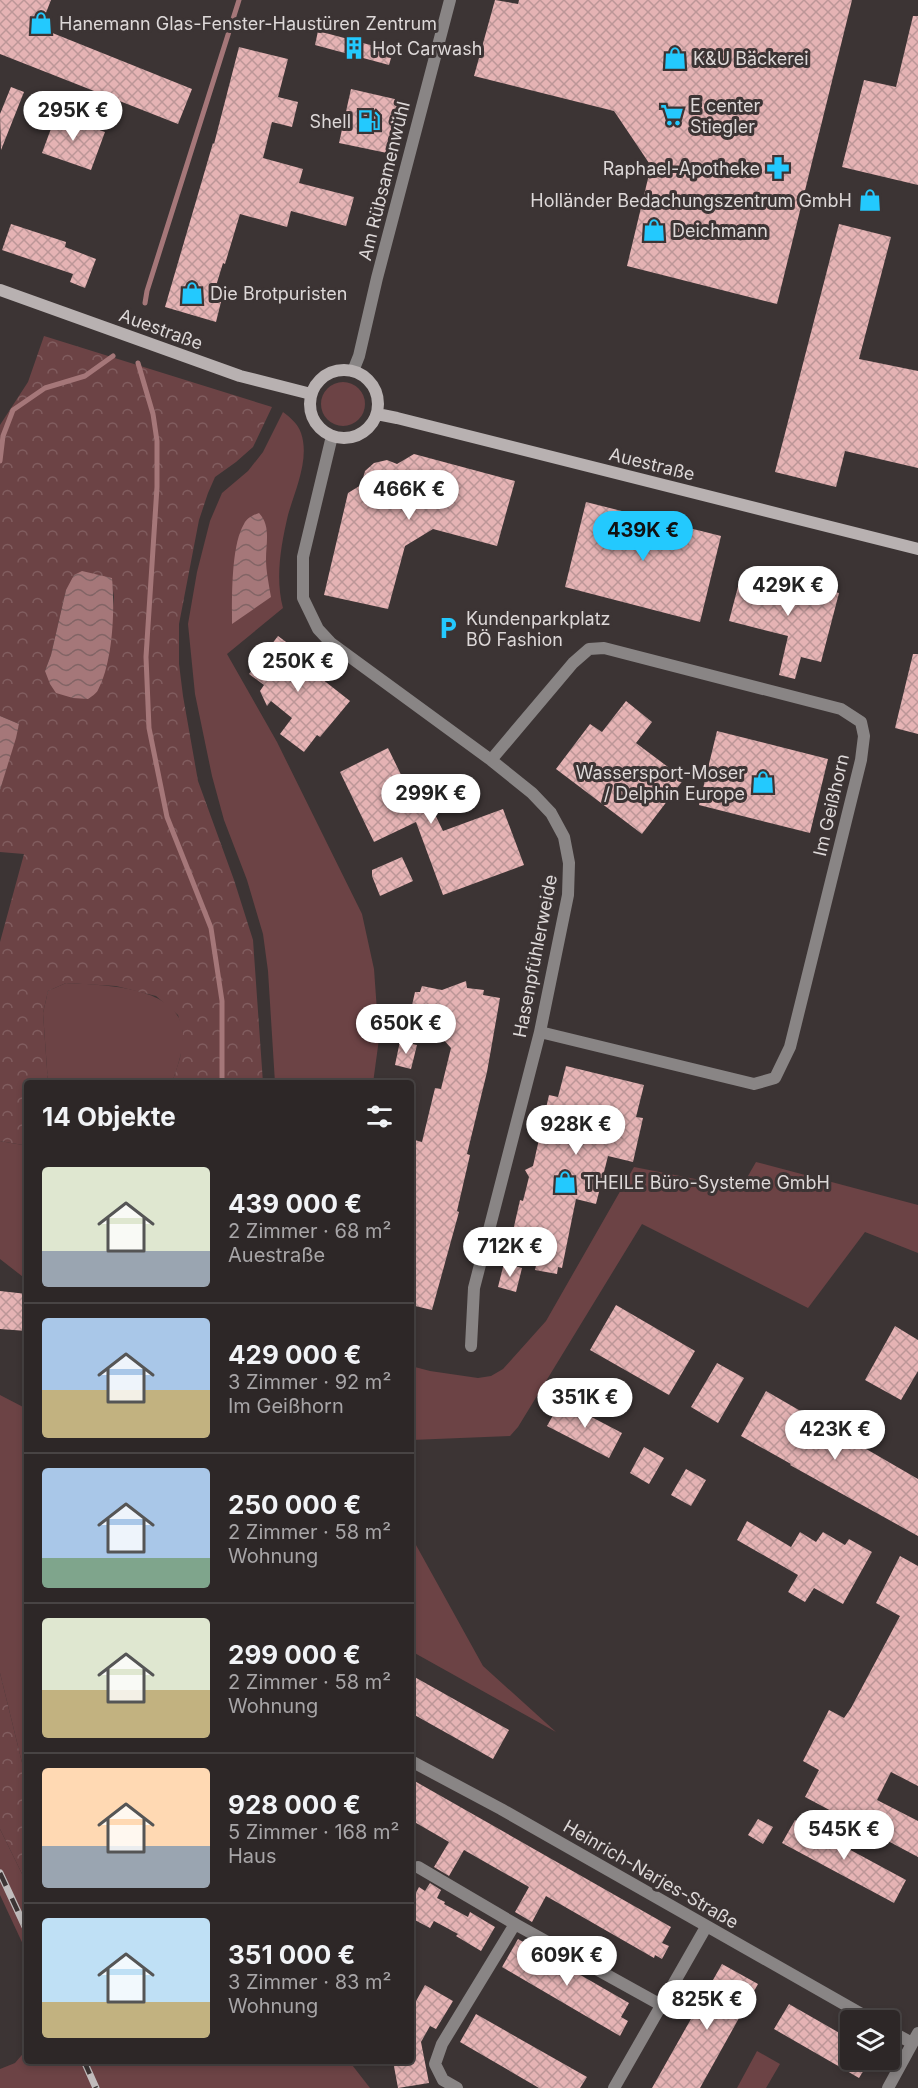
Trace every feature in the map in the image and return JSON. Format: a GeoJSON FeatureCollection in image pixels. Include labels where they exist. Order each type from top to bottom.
{"type":"FeatureCollection","features":[{"type":"Feature","properties":{"kind":"street","name":"Am Rübsamenwühl"},"geometry":{"type":"LineString","coordinates":[[353,371],[359,356],[377,278],[450,0]]}},
{"type":"Feature","properties":{"kind":"street","name":"Auestraße"},"geometry":{"type":"LineString","coordinates":[[0,290],[240,376],[311,394]]}},
{"type":"Feature","properties":{"kind":"street"},"geometry":{"type":"LineString","coordinates":[[334,371],[353,371],[361,375],[375,389],[378,401],[377,414],[374,422],[365,431],[354,437],[332,436],[318,426],[312,416],[311,394],[316,384],[324,376],[334,371]]}},
{"type":"Feature","properties":{"kind":"street","name":"Auestraße"},"geometry":{"type":"LineString","coordinates":[[377,414],[918,549]]}},
{"type":"Feature","properties":{"kind":"street","name":"Hasenpfühlerweide"},"geometry":{"type":"LineString","coordinates":[[332,436],[303,557],[303,598],[318,629],[331,643],[491,760],[532,793],[551,813],[564,837],[569,863],[568,895],[540,1032],[474,1288],[471,1346]]}},
{"type":"Feature","properties":{"kind":"street","name":"Im Geißhorn"},"geometry":{"type":"LineString","coordinates":[[491,760],[573,663],[589,649],[604,648],[841,709],[861,722],[864,736],[861,760],[790,1047],[775,1078],[754,1084],[540,1032]]}},
{"type":"Feature","properties":{"kind":"street","name":"Heinrich-Narjes-Straße"},"geometry":{"type":"LineString","coordinates":[[414,1763],[501,1809],[854,2010]]}},
{"type":"Feature","properties":{"kind":"street"},"geometry":{"type":"LineString","coordinates":[[418,1867],[515,1924],[662,2005]]}},
{"type":"Feature","properties":{"kind":"street"},"geometry":{"type":"LineString","coordinates":[[457,2088],[443,2080],[435,2064],[442,2044],[515,1924]]}},
{"type":"Feature","properties":{"kind":"street"},"geometry":{"type":"LineString","coordinates":[[614,2088],[706,1927]]}},
{"type":"Feature","properties":{"kind":"street"},"geometry":{"type":"LineString","coordinates":[[888,2088],[915,2038],[900,2034]]}},
{"type":"Feature","properties":{"kind":"green space"},"geometry":{"type":"Polygon","coordinates":[[[44,336],[272,407],[253,447],[215,477],[208,493],[199,520],[179,624],[179,664],[198,781],[253,940],[263,1080],[173,1080],[180,1058],[183,1033],[178,1015],[156,996],[116,986],[66,983],[48,991],[43,1013],[48,1080],[24,1080],[23,1145],[0,1141],[0,942],[24,854],[0,852],[0,790],[19,724],[0,716],[0,425],[28,382],[44,336]],[[111,578],[66,590],[45,671],[108,660],[114,597],[111,578]]]}},
{"type":"Feature","properties":{"kind":"green space"},"geometry":{"type":"Polygon","coordinates":[[[343,382],[358,389],[365,404],[358,419],[343,426],[328,419],[321,404],[328,389],[343,382]]]}},
{"type":"Feature","properties":{"kind":"green space"},"geometry":{"type":"Polygon","coordinates":[[[283,412],[294,421],[300,430],[304,453],[281,550],[279,585],[283,608],[227,654],[277,742],[362,914],[374,969],[379,1039],[373,1080],[275,1080],[268,971],[263,934],[247,880],[224,820],[212,776],[195,694],[188,624],[197,572],[210,521],[222,493],[248,471],[263,452],[283,412]]]}},
{"type":"Feature","properties":{"kind":"green space"},"geometry":{"type":"Polygon","coordinates":[[[66,983],[118,987],[154,997],[168,1005],[179,1017],[183,1033],[181,1052],[173,1080],[48,1080],[43,1013],[48,991],[66,983]]]}},
{"type":"Feature","properties":{"kind":"green space"},"geometry":{"type":"Polygon","coordinates":[[[0,1141],[24,1144],[24,1278],[0,1259],[0,1141]]]}},
{"type":"Feature","properties":{"kind":"green space"},"geometry":{"type":"Polygon","coordinates":[[[756,1162],[918,1205],[918,1253],[865,1232],[808,1308],[642,1224],[518,1427],[510,1436],[414,1440],[414,1367],[478,1378],[491,1376],[503,1369],[546,1321],[634,1167],[741,1188],[756,1162]]]}},
{"type":"Feature","properties":{"kind":"green space"},"geometry":{"type":"Polygon","coordinates":[[[0,1395],[24,1407],[24,1771],[0,1673],[0,1395]]]}},
{"type":"Feature","properties":{"kind":"green space"},"geometry":{"type":"Polygon","coordinates":[[[414,1541],[483,1666],[556,1732],[414,1653],[414,1541]]]}},
{"type":"Feature","properties":{"kind":"green space"},"geometry":{"type":"Polygon","coordinates":[[[0,1673],[24,1771],[24,1878],[0,1829],[0,1673]]]}},
{"type":"Feature","properties":{"kind":"green space"},"geometry":{"type":"Polygon","coordinates":[[[0,1829],[24,1878],[24,1947],[0,1895],[0,1829]]]}},
{"type":"Feature","properties":{"kind":"green space"},"geometry":{"type":"Polygon","coordinates":[[[757,2051],[780,2064],[766,2088],[737,2088],[757,2051]]]}},
{"type":"Feature","properties":{"kind":"green space"},"geometry":{"type":"Polygon","coordinates":[[[24,2052],[24,2064],[351,2064],[370,2088],[0,2088],[0,2069],[15,2063],[24,2052]]]}},
{"type":"Feature","properties":{"kind":"water"},"geometry":{"type":"Polygon","coordinates":[[[259,513],[266,529],[266,564],[271,597],[232,624],[233,572],[237,545],[245,522],[259,513]]]}},
{"type":"Feature","properties":{"kind":"water"},"geometry":{"type":"Polygon","coordinates":[[[82,571],[112,578],[113,591],[112,636],[107,665],[98,690],[88,699],[56,693],[45,671],[66,590],[74,575],[82,571]]]}},
{"type":"Feature","properties":{"kind":"water"},"geometry":{"type":"Polygon","coordinates":[[[0,716],[19,724],[0,790],[0,716]]]}},
{"type":"Feature","properties":{"kind":"building"},"geometry":{"type":"Polygon","coordinates":[[[0,0],[51,0],[40,28],[192,89],[178,124],[0,54],[0,0]]]}},
{"type":"Feature","properties":{"kind":"building"},"geometry":{"type":"Polygon","coordinates":[[[495,0],[518,4],[519,0],[852,0],[777,304],[627,266],[651,166],[614,111],[474,76],[495,0]]]}},
{"type":"Feature","properties":{"kind":"building"},"geometry":{"type":"Polygon","coordinates":[[[913,16],[918,16],[918,185],[842,167],[864,80],[896,87],[913,16]]]}},
{"type":"Feature","properties":{"kind":"building","name":"Hot Carwash"},"geometry":{"type":"Polygon","coordinates":[[[318,31],[393,51],[389,65],[315,45],[318,31]]]}},
{"type":"Feature","properties":{"kind":"building"},"geometry":{"type":"Polygon","coordinates":[[[239,47],[288,59],[278,97],[298,102],[292,127],[272,122],[263,158],[303,169],[299,183],[354,197],[346,226],[291,211],[287,227],[240,214],[212,299],[221,302],[216,322],[165,307],[214,144],[239,47]]]}},
{"type":"Feature","properties":{"kind":"building"},"geometry":{"type":"Polygon","coordinates":[[[11,87],[24,92],[1,150],[0,114],[11,87]]]}},
{"type":"Feature","properties":{"kind":"building","name":"Shell"},"geometry":{"type":"Polygon","coordinates":[[[351,89],[399,100],[387,153],[339,143],[351,89]]]}},
{"type":"Feature","properties":{"kind":"building"},"geometry":{"type":"Polygon","coordinates":[[[56,115],[105,132],[91,170],[42,153],[56,115]]]}},
{"type":"Feature","properties":{"kind":"building"},"geometry":{"type":"Polygon","coordinates":[[[11,224],[66,242],[65,247],[96,259],[85,288],[70,282],[73,274],[2,250],[11,224]]]}},
{"type":"Feature","properties":{"kind":"building"},"geometry":{"type":"Polygon","coordinates":[[[839,224],[891,237],[859,359],[918,371],[918,468],[845,451],[836,487],[775,472],[839,224]]]}},
{"type":"Feature","properties":{"kind":"building"},"geometry":{"type":"Polygon","coordinates":[[[414,454],[515,481],[497,546],[433,529],[405,546],[388,609],[324,595],[348,493],[361,485],[365,471],[374,463],[387,460],[397,464],[414,454]]]}},
{"type":"Feature","properties":{"kind":"building"},"geometry":{"type":"Polygon","coordinates":[[[586,502],[721,536],[700,622],[565,587],[586,502]]]}},
{"type":"Feature","properties":{"kind":"building"},"geometry":{"type":"Polygon","coordinates":[[[741,575],[784,586],[785,579],[839,593],[821,662],[801,657],[795,679],[779,675],[788,636],[729,621],[741,575]]]}},
{"type":"Feature","properties":{"kind":"building"},"geometry":{"type":"Polygon","coordinates":[[[278,636],[305,656],[302,660],[324,676],[322,679],[350,701],[320,737],[317,735],[304,752],[280,734],[292,718],[271,701],[267,706],[260,691],[264,685],[249,674],[278,636]]]}},
{"type":"Feature","properties":{"kind":"building"},"geometry":{"type":"Polygon","coordinates":[[[913,654],[918,654],[918,734],[895,728],[913,654]]]}},
{"type":"Feature","properties":{"kind":"building"},"geometry":{"type":"Polygon","coordinates":[[[626,701],[652,722],[636,743],[684,779],[642,834],[556,769],[590,724],[602,732],[626,701]]]}},
{"type":"Feature","properties":{"kind":"building","name":"Wassersport-Moser / Delphin Europe"},"geometry":{"type":"Polygon","coordinates":[[[717,731],[828,759],[810,833],[699,805],[717,731]]]}},
{"type":"Feature","properties":{"kind":"building"},"geometry":{"type":"Polygon","coordinates":[[[388,748],[407,787],[419,781],[443,831],[503,809],[524,865],[443,895],[416,822],[374,842],[340,772],[388,748]]]}},
{"type":"Feature","properties":{"kind":"building"},"geometry":{"type":"Polygon","coordinates":[[[402,857],[413,881],[380,896],[372,870],[402,857]]]}},
{"type":"Feature","properties":{"kind":"building"},"geometry":{"type":"Polygon","coordinates":[[[466,981],[467,988],[484,990],[483,995],[500,998],[487,1072],[467,1154],[470,1155],[457,1211],[459,1212],[432,1310],[414,1306],[414,1225],[416,1217],[414,1217],[414,1140],[422,1142],[435,1088],[441,1089],[451,1048],[423,1017],[410,1014],[415,992],[420,992],[422,986],[442,990],[466,981]]]}},
{"type":"Feature","properties":{"kind":"building"},"geometry":{"type":"Polygon","coordinates":[[[400,1041],[417,1045],[411,1069],[395,1065],[400,1041]]]}},
{"type":"Feature","properties":{"kind":"building"},"geometry":{"type":"Polygon","coordinates":[[[566,1066],[644,1085],[636,1117],[643,1118],[633,1162],[608,1156],[596,1204],[576,1199],[562,1268],[558,1267],[557,1274],[535,1270],[542,1237],[513,1231],[520,1200],[523,1201],[529,1177],[525,1170],[533,1166],[549,1095],[558,1097],[566,1066]]]}},
{"type":"Feature","properties":{"kind":"building"},"geometry":{"type":"Polygon","coordinates":[[[504,1263],[522,1268],[516,1292],[498,1287],[504,1263]]]}},
{"type":"Feature","properties":{"kind":"building"},"geometry":{"type":"Polygon","coordinates":[[[0,1291],[24,1294],[24,1331],[0,1329],[0,1291]]]}},
{"type":"Feature","properties":{"kind":"building"},"geometry":{"type":"Polygon","coordinates":[[[616,1305],[695,1351],[669,1395],[590,1350],[616,1305]]]}},
{"type":"Feature","properties":{"kind":"building"},"geometry":{"type":"Polygon","coordinates":[[[895,1326],[918,1340],[918,1371],[901,1400],[865,1380],[895,1326]]]}},
{"type":"Feature","properties":{"kind":"building"},"geometry":{"type":"Polygon","coordinates":[[[717,1363],[744,1378],[718,1423],[691,1407],[717,1363]]]}},
{"type":"Feature","properties":{"kind":"building"},"geometry":{"type":"Polygon","coordinates":[[[766,1391],[918,1479],[918,1536],[741,1436],[766,1391]]]}},
{"type":"Feature","properties":{"kind":"building"},"geometry":{"type":"Polygon","coordinates":[[[561,1401],[622,1433],[609,1458],[547,1426],[561,1401]]]}},
{"type":"Feature","properties":{"kind":"building"},"geometry":{"type":"Polygon","coordinates":[[[644,1447],[664,1458],[649,1484],[630,1473],[644,1447]]]}},
{"type":"Feature","properties":{"kind":"building"},"geometry":{"type":"Polygon","coordinates":[[[686,1469],[706,1480],[691,1506],[671,1495],[686,1469]]]}},
{"type":"Feature","properties":{"kind":"building"},"geometry":{"type":"Polygon","coordinates":[[[747,1521],[791,1547],[800,1532],[816,1542],[823,1532],[845,1545],[849,1539],[872,1552],[843,1604],[814,1588],[805,1602],[788,1592],[798,1575],[737,1540],[747,1521]]]}},
{"type":"Feature","properties":{"kind":"building"},"geometry":{"type":"Polygon","coordinates":[[[900,1556],[918,1566],[918,1786],[891,1772],[877,1800],[918,1821],[918,1857],[805,1797],[819,1770],[803,1761],[829,1710],[844,1718],[900,1616],[876,1603],[900,1556]]]}},
{"type":"Feature","properties":{"kind":"building"},"geometry":{"type":"Polygon","coordinates":[[[414,1677],[509,1730],[493,1759],[414,1715],[414,1677]]]}},
{"type":"Feature","properties":{"kind":"building"},"geometry":{"type":"Polygon","coordinates":[[[414,1781],[671,1927],[662,1943],[669,1946],[662,1959],[655,1955],[654,1958],[546,1896],[532,1922],[515,1912],[529,1887],[464,1850],[449,1876],[434,1867],[449,1842],[414,1822],[414,1781]]]}},
{"type":"Feature","properties":{"kind":"building"},"geometry":{"type":"Polygon","coordinates":[[[758,1819],[773,1827],[763,1844],[748,1835],[758,1819]]]}},
{"type":"Feature","properties":{"kind":"building"},"geometry":{"type":"Polygon","coordinates":[[[795,1820],[906,1880],[894,1903],[782,1843],[795,1820]]]}},
{"type":"Feature","properties":{"kind":"building"},"geometry":{"type":"Polygon","coordinates":[[[430,1883],[441,1890],[437,1898],[445,1902],[444,1904],[468,1917],[470,1912],[495,1927],[481,1951],[456,1936],[458,1934],[434,1921],[430,1928],[414,1920],[414,1896],[419,1887],[425,1891],[430,1883]]]}},
{"type":"Feature","properties":{"kind":"building"},"geometry":{"type":"Polygon","coordinates":[[[518,1939],[629,2003],[621,2017],[628,2021],[620,2036],[502,1967],[518,1939]]]}},
{"type":"Feature","properties":{"kind":"building"},"geometry":{"type":"Polygon","coordinates":[[[722,1964],[758,1984],[700,2088],[652,2088],[722,1964]]]}},
{"type":"Feature","properties":{"kind":"building"},"geometry":{"type":"Polygon","coordinates":[[[425,1985],[453,2001],[436,2029],[430,2026],[421,2042],[429,2083],[398,2088],[394,2064],[414,2064],[414,2005],[425,1985]]]}},
{"type":"Feature","properties":{"kind":"building"},"geometry":{"type":"Polygon","coordinates":[[[789,2004],[840,2033],[840,2067],[774,2029],[789,2004]]]}},
{"type":"Feature","properties":{"kind":"building"},"geometry":{"type":"Polygon","coordinates":[[[476,2014],[587,2077],[580,2088],[539,2088],[460,2042],[476,2014]]]}},
{"type":"Feature","properties":{"kind":"building"},"geometry":{"type":"Polygon","coordinates":[[[845,2070],[864,2070],[859,2078],[845,2070]]]}},
{"type":"Feature","properties":{"kind":"waterway"},"geometry":{"type":"LineString","coordinates":[[145,303],[239,0]]}},
{"type":"Feature","properties":{"kind":"waterway"},"geometry":{"type":"LineString","coordinates":[[0,461],[3,436],[13,410],[45,388],[85,376],[113,356]]}},
{"type":"Feature","properties":{"kind":"waterway"},"geometry":{"type":"LineString","coordinates":[[138,363],[153,414],[157,441],[157,487],[146,657],[149,728],[167,817],[211,928],[222,1001],[222,1080]]}},
{"type":"Feature","properties":{"kind":"railway"},"geometry":{"type":"LineString","coordinates":[[0,1873],[24,1925]]}},
{"type":"Feature","properties":{"kind":"railway"},"geometry":{"type":"LineString","coordinates":[[85,2064],[96,2088]]}},
{"type":"Feature","properties":{"kind":"place","name":"Hanemann Glas-Fenster-Haustüren Zentrum"},"geometry":{"type":"Point","coordinates":[41,23]}},
{"type":"Feature","properties":{"kind":"place","name":"Hot Carwash"},"geometry":{"type":"Point","coordinates":[354,48]}},
{"type":"Feature","properties":{"kind":"place","name":"K&U Bäckerei"},"geometry":{"type":"Point","coordinates":[675,58]}},
{"type":"Feature","properties":{"kind":"place","name":"E center Stiegler"},"geometry":{"type":"Point","coordinates":[672,115]}},
{"type":"Feature","properties":{"kind":"place","name":"Shell"},"geometry":{"type":"Point","coordinates":[369,121]}},
{"type":"Feature","properties":{"kind":"place","name":"Raphael-Apotheke"},"geometry":{"type":"Point","coordinates":[778,168]}},
{"type":"Feature","properties":{"kind":"place","name":"Holländer Bedachungszentrum GmbH"},"geometry":{"type":"Point","coordinates":[870,200]}},
{"type":"Feature","properties":{"kind":"place","name":"Deichmann"},"geometry":{"type":"Point","coordinates":[654,230]}},
{"type":"Feature","properties":{"kind":"place","name":"Die Brotpuristen"},"geometry":{"type":"Point","coordinates":[192,293]}},
{"type":"Feature","properties":{"kind":"place","name":"Kundenparkplatz BÖ Fashion"},"geometry":{"type":"Point","coordinates":[448,628]}},
{"type":"Feature","properties":{"kind":"place","name":"Wassersport-Moser / Delphin Europe"},"geometry":{"type":"Point","coordinates":[763,782]}},
{"type":"Feature","properties":{"kind":"place","name":"THEILE Büro-Systeme GmbH"},"geometry":{"type":"Point","coordinates":[565,1182]}}]}
